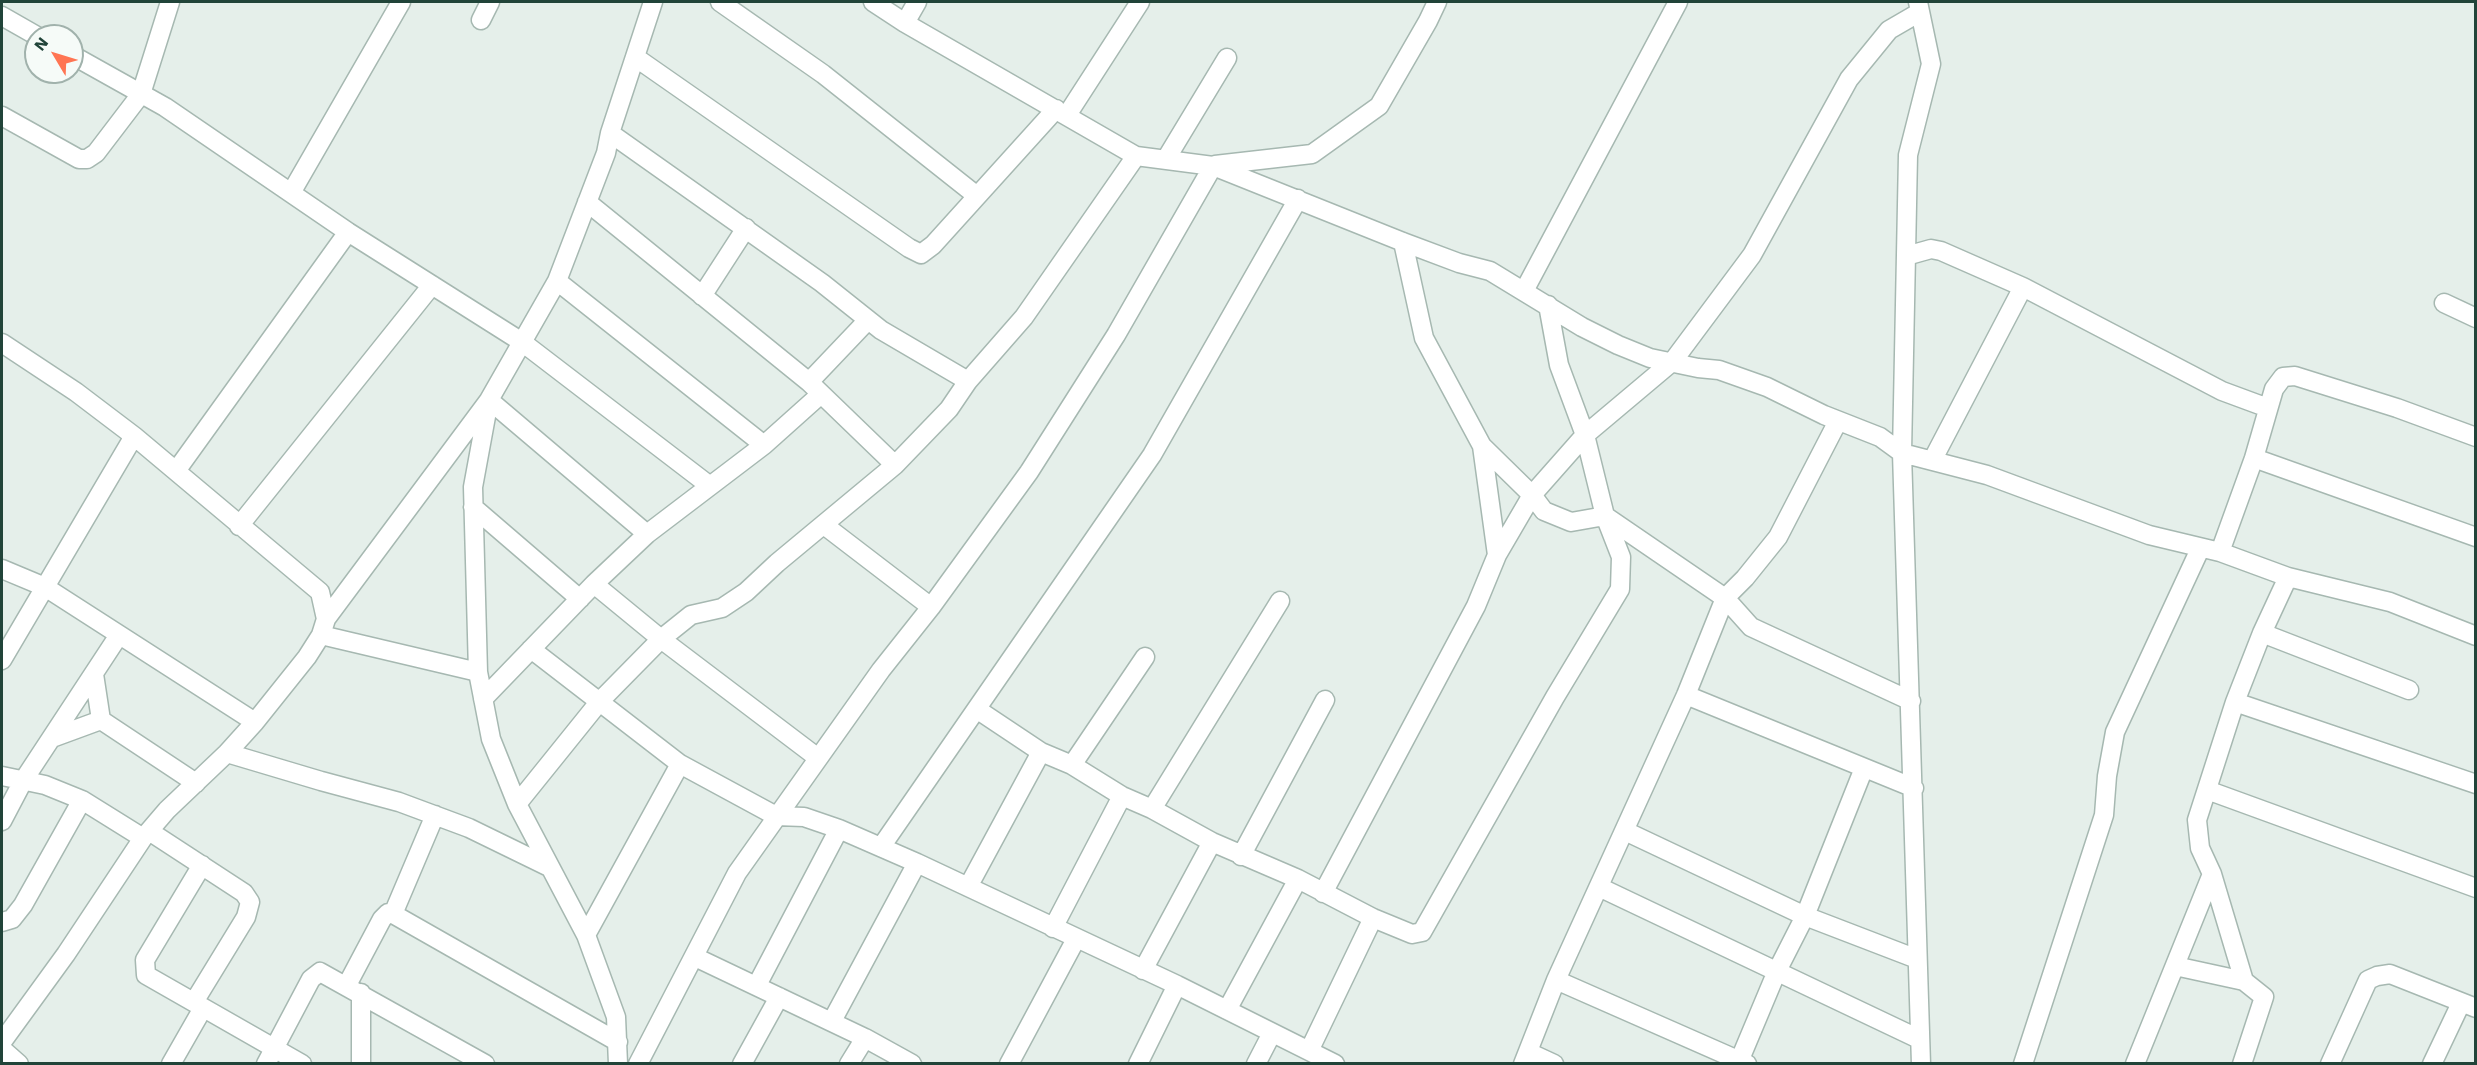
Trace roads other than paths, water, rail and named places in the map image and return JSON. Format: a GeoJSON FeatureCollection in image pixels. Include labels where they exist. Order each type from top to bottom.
{"type":"FeatureCollection","features":[{"type":"Feature","properties":{"kind":"street"},"geometry":{"type":"LineString","coordinates":[[291,193],[401,2]]}},
{"type":"Feature","properties":{"kind":"street"},"geometry":{"type":"LineString","coordinates":[[480,20],[490,2]]}},
{"type":"Feature","properties":{"kind":"street"},"geometry":{"type":"LineString","coordinates":[[2,1041],[66,954],[146,834],[167,810],[227,753],[307,657],[323,627],[489,400],[557,281],[606,153],[610,134],[653,2]]}},
{"type":"Feature","properties":{"kind":"street"},"geometry":{"type":"LineString","coordinates":[[720,2],[823,74],[977,196]]}},
{"type":"Feature","properties":{"kind":"street"},"geometry":{"type":"LineString","coordinates":[[873,2],[905,23],[1136,156],[1213,166],[1403,242],[1459,263],[1490,271],[1582,327],[1618,345],[1650,358],[1719,370],[1757,383],[1838,421],[1880,437],[1902,453],[1933,459],[1987,475],[2150,535],[2200,549],[2220,552],[2288,577],[2390,602],[2475,636]]}},
{"type":"Feature","properties":{"kind":"street"},"geometry":{"type":"LineString","coordinates":[[905,23],[917,2]]}},
{"type":"Feature","properties":{"kind":"street"},"geometry":{"type":"LineString","coordinates":[[635,57],[909,248],[921,254],[933,245],[977,196],[1061,112],[1140,2]]}},
{"type":"Feature","properties":{"kind":"street"},"geometry":{"type":"LineString","coordinates":[[1213,166],[1312,154],[1379,106],[1437,2]]}},
{"type":"Feature","properties":{"kind":"street"},"geometry":{"type":"LineString","coordinates":[[1524,291],[1678,2]]}},
{"type":"Feature","properties":{"kind":"street"},"geometry":{"type":"LineString","coordinates":[[2,116],[79,159],[87,159],[96,153],[141,94],[166,3]]}},
{"type":"Feature","properties":{"kind":"street"},"geometry":{"type":"LineString","coordinates":[[1323,893],[1476,606],[1497,555],[1532,495],[1585,435],[1673,361],[1752,255],[1849,79],[1889,30],[1919,7],[1931,64],[1908,155],[1902,453],[1921,1064]]}},
{"type":"Feature","properties":{"kind":"street"},"geometry":{"type":"LineString","coordinates":[[2,16],[24,28]]}},
{"type":"Feature","properties":{"kind":"street"},"geometry":{"type":"LineString","coordinates":[[1166,159],[1227,57]]}},
{"type":"Feature","properties":{"kind":"street"},"geometry":{"type":"LineString","coordinates":[[84,62],[165,107],[348,232],[522,342],[710,486]]}},
{"type":"Feature","properties":{"kind":"street"},"geometry":{"type":"LineString","coordinates":[[610,134],[746,228],[770,248],[822,283],[868,320],[968,381]]}},
{"type":"Feature","properties":{"kind":"street"},"geometry":{"type":"LineString","coordinates":[[517,804],[600,701],[661,639],[691,615],[722,608],[746,592],[895,465],[949,410],[968,381],[1024,317],[1136,156]]}},
{"type":"Feature","properties":{"kind":"street"},"geometry":{"type":"LineString","coordinates":[[638,1064],[737,873],[881,670],[931,607],[1035,462],[1116,335],[1213,166]]}},
{"type":"Feature","properties":{"kind":"street"},"geometry":{"type":"LineString","coordinates":[[881,847],[978,710],[1152,455],[1298,200]]}},
{"type":"Feature","properties":{"kind":"street"},"geometry":{"type":"LineString","coordinates":[[587,202],[815,388],[895,465]]}},
{"type":"Feature","properties":{"kind":"street"},"geometry":{"type":"LineString","coordinates":[[702,296],[746,228]]}},
{"type":"Feature","properties":{"kind":"street"},"geometry":{"type":"LineString","coordinates":[[176,471],[348,232]]}},
{"type":"Feature","properties":{"kind":"street"},"geometry":{"type":"LineString","coordinates":[[1403,242],[1424,338],[1482,446],[1532,495],[1544,511],[1571,522],[1605,516],[1725,598],[1751,627],[1911,701]]}},
{"type":"Feature","properties":{"kind":"street"},"geometry":{"type":"LineString","coordinates":[[1906,256],[1931,249],[1941,251],[2023,287],[2222,391],[2268,408]]}},
{"type":"Feature","properties":{"kind":"street"},"geometry":{"type":"LineString","coordinates":[[557,281],[764,445]]}},
{"type":"Feature","properties":{"kind":"street"},"geometry":{"type":"LineString","coordinates":[[239,526],[432,285]]}},
{"type":"Feature","properties":{"kind":"street"},"geometry":{"type":"LineString","coordinates":[[1933,459],[2023,287]]}},
{"type":"Feature","properties":{"kind":"street"},"geometry":{"type":"LineString","coordinates":[[2444,303],[2475,318]]}},
{"type":"Feature","properties":{"kind":"street"},"geometry":{"type":"LineString","coordinates":[[978,710],[1041,752],[1072,765],[1122,796],[1152,808],[1212,842],[1298,879],[1373,918],[1412,934],[1422,932],[1555,697],[1620,588],[1621,557],[1605,516],[1585,435],[1559,365],[1548,305]]}},
{"type":"Feature","properties":{"kind":"street"},"geometry":{"type":"LineString","coordinates":[[483,699],[579,599],[647,534],[764,445],[815,388],[868,320]]}},
{"type":"Feature","properties":{"kind":"street"},"geometry":{"type":"LineString","coordinates":[[2,343],[76,392],[134,436],[320,592],[323,627]]}},
{"type":"Feature","properties":{"kind":"street"},"geometry":{"type":"LineString","coordinates":[[2220,552],[2254,458],[2274,389],[2283,377],[2295,376],[2397,408],[2475,437]]}},
{"type":"Feature","properties":{"kind":"street"},"geometry":{"type":"LineString","coordinates":[[489,400],[473,487],[478,672],[483,699],[491,739],[517,804],[586,935],[616,1017],[618,1064]]}},
{"type":"Feature","properties":{"kind":"street"},"geometry":{"type":"LineString","coordinates":[[489,400],[647,534]]}},
{"type":"Feature","properties":{"kind":"street"},"geometry":{"type":"LineString","coordinates":[[1554,1064],[1526,1058],[1556,980],[1686,695],[1725,598],[1745,578],[1778,537],[1838,421]]}},
{"type":"Feature","properties":{"kind":"street"},"geometry":{"type":"LineString","coordinates":[[2,660],[134,436]]}},
{"type":"Feature","properties":{"kind":"street"},"geometry":{"type":"LineString","coordinates":[[1482,446],[1497,555]]}},
{"type":"Feature","properties":{"kind":"street"},"geometry":{"type":"LineString","coordinates":[[2254,458],[2475,534]]}},
{"type":"Feature","properties":{"kind":"street"},"geometry":{"type":"LineString","coordinates":[[473,507],[579,599]]}},
{"type":"Feature","properties":{"kind":"street"},"geometry":{"type":"LineString","coordinates":[[824,525],[931,607]]}},
{"type":"Feature","properties":{"kind":"street"},"geometry":{"type":"LineString","coordinates":[[2023,1064],[2104,815],[2107,776],[2115,732],[2200,549]]}},
{"type":"Feature","properties":{"kind":"street"},"geometry":{"type":"LineString","coordinates":[[2,569],[45,587],[255,722]]}},
{"type":"Feature","properties":{"kind":"street"},"geometry":{"type":"LineString","coordinates":[[2244,981],[2212,874],[2200,848],[2197,820],[2235,702],[2262,633],[2288,577]]}},
{"type":"Feature","properties":{"kind":"street"},"geometry":{"type":"LineString","coordinates":[[594,584],[661,639],[818,758]]}},
{"type":"Feature","properties":{"kind":"street"},"geometry":{"type":"LineString","coordinates":[[1152,808],[1280,601]]}},
{"type":"Feature","properties":{"kind":"street"},"geometry":{"type":"LineString","coordinates":[[323,627],[478,672]]}},
{"type":"Feature","properties":{"kind":"street"},"geometry":{"type":"LineString","coordinates":[[2262,633],[2409,690]]}},
{"type":"Feature","properties":{"kind":"street"},"geometry":{"type":"LineString","coordinates":[[2,821],[23,781],[119,635]]}},
{"type":"Feature","properties":{"kind":"street"},"geometry":{"type":"LineString","coordinates":[[531,649],[680,764],[776,816],[804,817],[881,847],[1177,985],[1330,1062]]}},
{"type":"Feature","properties":{"kind":"street"},"geometry":{"type":"LineString","coordinates":[[1072,765],[1145,657]]}},
{"type":"Feature","properties":{"kind":"street"},"geometry":{"type":"LineString","coordinates":[[94,674],[101,720],[196,783]]}},
{"type":"Feature","properties":{"kind":"street"},"geometry":{"type":"LineString","coordinates":[[1686,695],[1914,788]]}},
{"type":"Feature","properties":{"kind":"street"},"geometry":{"type":"LineString","coordinates":[[1241,856],[1325,700]]}},
{"type":"Feature","properties":{"kind":"street"},"geometry":{"type":"LineString","coordinates":[[2235,702],[2475,784]]}},
{"type":"Feature","properties":{"kind":"street"},"geometry":{"type":"LineString","coordinates":[[52,738],[101,720]]}},
{"type":"Feature","properties":{"kind":"street"},"geometry":{"type":"LineString","coordinates":[[968,886],[1041,752]]}},
{"type":"Feature","properties":{"kind":"street"},"geometry":{"type":"LineString","coordinates":[[227,753],[399,802],[469,828],[549,867]]}},
{"type":"Feature","properties":{"kind":"street"},"geometry":{"type":"LineString","coordinates":[[586,935],[680,764]]}},
{"type":"Feature","properties":{"kind":"street"},"geometry":{"type":"LineString","coordinates":[[1556,980],[1742,1063],[1777,971],[1805,916],[1864,768]]}},
{"type":"Feature","properties":{"kind":"street"},"geometry":{"type":"LineString","coordinates":[[2,776],[45,785],[82,800],[202,865],[244,893],[250,902],[246,916],[171,1064]]}},
{"type":"Feature","properties":{"kind":"street"},"geometry":{"type":"LineString","coordinates":[[2207,790],[2475,888]]}},
{"type":"Feature","properties":{"kind":"street"},"geometry":{"type":"LineString","coordinates":[[1053,928],[1122,796]]}},
{"type":"Feature","properties":{"kind":"street"},"geometry":{"type":"LineString","coordinates":[[2,922],[12,919],[23,905],[82,800]]}},
{"type":"Feature","properties":{"kind":"street"},"geometry":{"type":"LineString","coordinates":[[393,914],[435,815]]}},
{"type":"Feature","properties":{"kind":"street"},"geometry":{"type":"LineString","coordinates":[[757,985],[839,829]]}},
{"type":"Feature","properties":{"kind":"street"},"geometry":{"type":"LineString","coordinates":[[1624,831],[1805,916],[1917,958]]}},
{"type":"Feature","properties":{"kind":"street"},"geometry":{"type":"LineString","coordinates":[[1143,970],[1212,842]]}},
{"type":"Feature","properties":{"kind":"street"},"geometry":{"type":"LineString","coordinates":[[832,1021],[917,863]]}},
{"type":"Feature","properties":{"kind":"street"},"geometry":{"type":"LineString","coordinates":[[202,865],[145,960],[146,975],[199,1005],[271,1056],[302,1064]]}},
{"type":"Feature","properties":{"kind":"street"},"geometry":{"type":"LineString","coordinates":[[2134,1064],[2212,874]]}},
{"type":"Feature","properties":{"kind":"street"},"geometry":{"type":"LineString","coordinates":[[1227,1010],[1298,879]]}},
{"type":"Feature","properties":{"kind":"street"},"geometry":{"type":"LineString","coordinates":[[1599,887],[1919,1039]]}},
{"type":"Feature","properties":{"kind":"street"},"geometry":{"type":"LineString","coordinates":[[361,1064],[354,989],[382,919],[388,913],[618,1041]]}},
{"type":"Feature","properties":{"kind":"street"},"geometry":{"type":"LineString","coordinates":[[1309,1051],[1373,918]]}},
{"type":"Feature","properties":{"kind":"street"},"geometry":{"type":"LineString","coordinates":[[1009,1064],[1076,939]]}},
{"type":"Feature","properties":{"kind":"street"},"geometry":{"type":"LineString","coordinates":[[694,957],[832,1021],[912,1064]]}},
{"type":"Feature","properties":{"kind":"street"},"geometry":{"type":"LineString","coordinates":[[2175,966],[2244,981],[2264,997],[2242,1064]]}},
{"type":"Feature","properties":{"kind":"street"},"geometry":{"type":"LineString","coordinates":[[271,1056],[311,979],[320,972],[485,1064]]}},
{"type":"Feature","properties":{"kind":"street"},"geometry":{"type":"LineString","coordinates":[[2330,1064],[2368,980],[2390,974],[2468,1006],[2432,1064]]}},
{"type":"Feature","properties":{"kind":"street"},"geometry":{"type":"LineString","coordinates":[[1138,1064],[1177,985]]}},
{"type":"Feature","properties":{"kind":"street"},"geometry":{"type":"LineString","coordinates":[[742,1064],[779,997]]}},
{"type":"Feature","properties":{"kind":"street"},"geometry":{"type":"LineString","coordinates":[[1256,1064],[1272,1033]]}},
{"type":"Feature","properties":{"kind":"street"},"geometry":{"type":"LineString","coordinates":[[849,1064],[865,1038]]}},
{"type":"Feature","properties":{"kind":"street"},"geometry":{"type":"LineString","coordinates":[[2,1049],[19,1064]]}}]}
